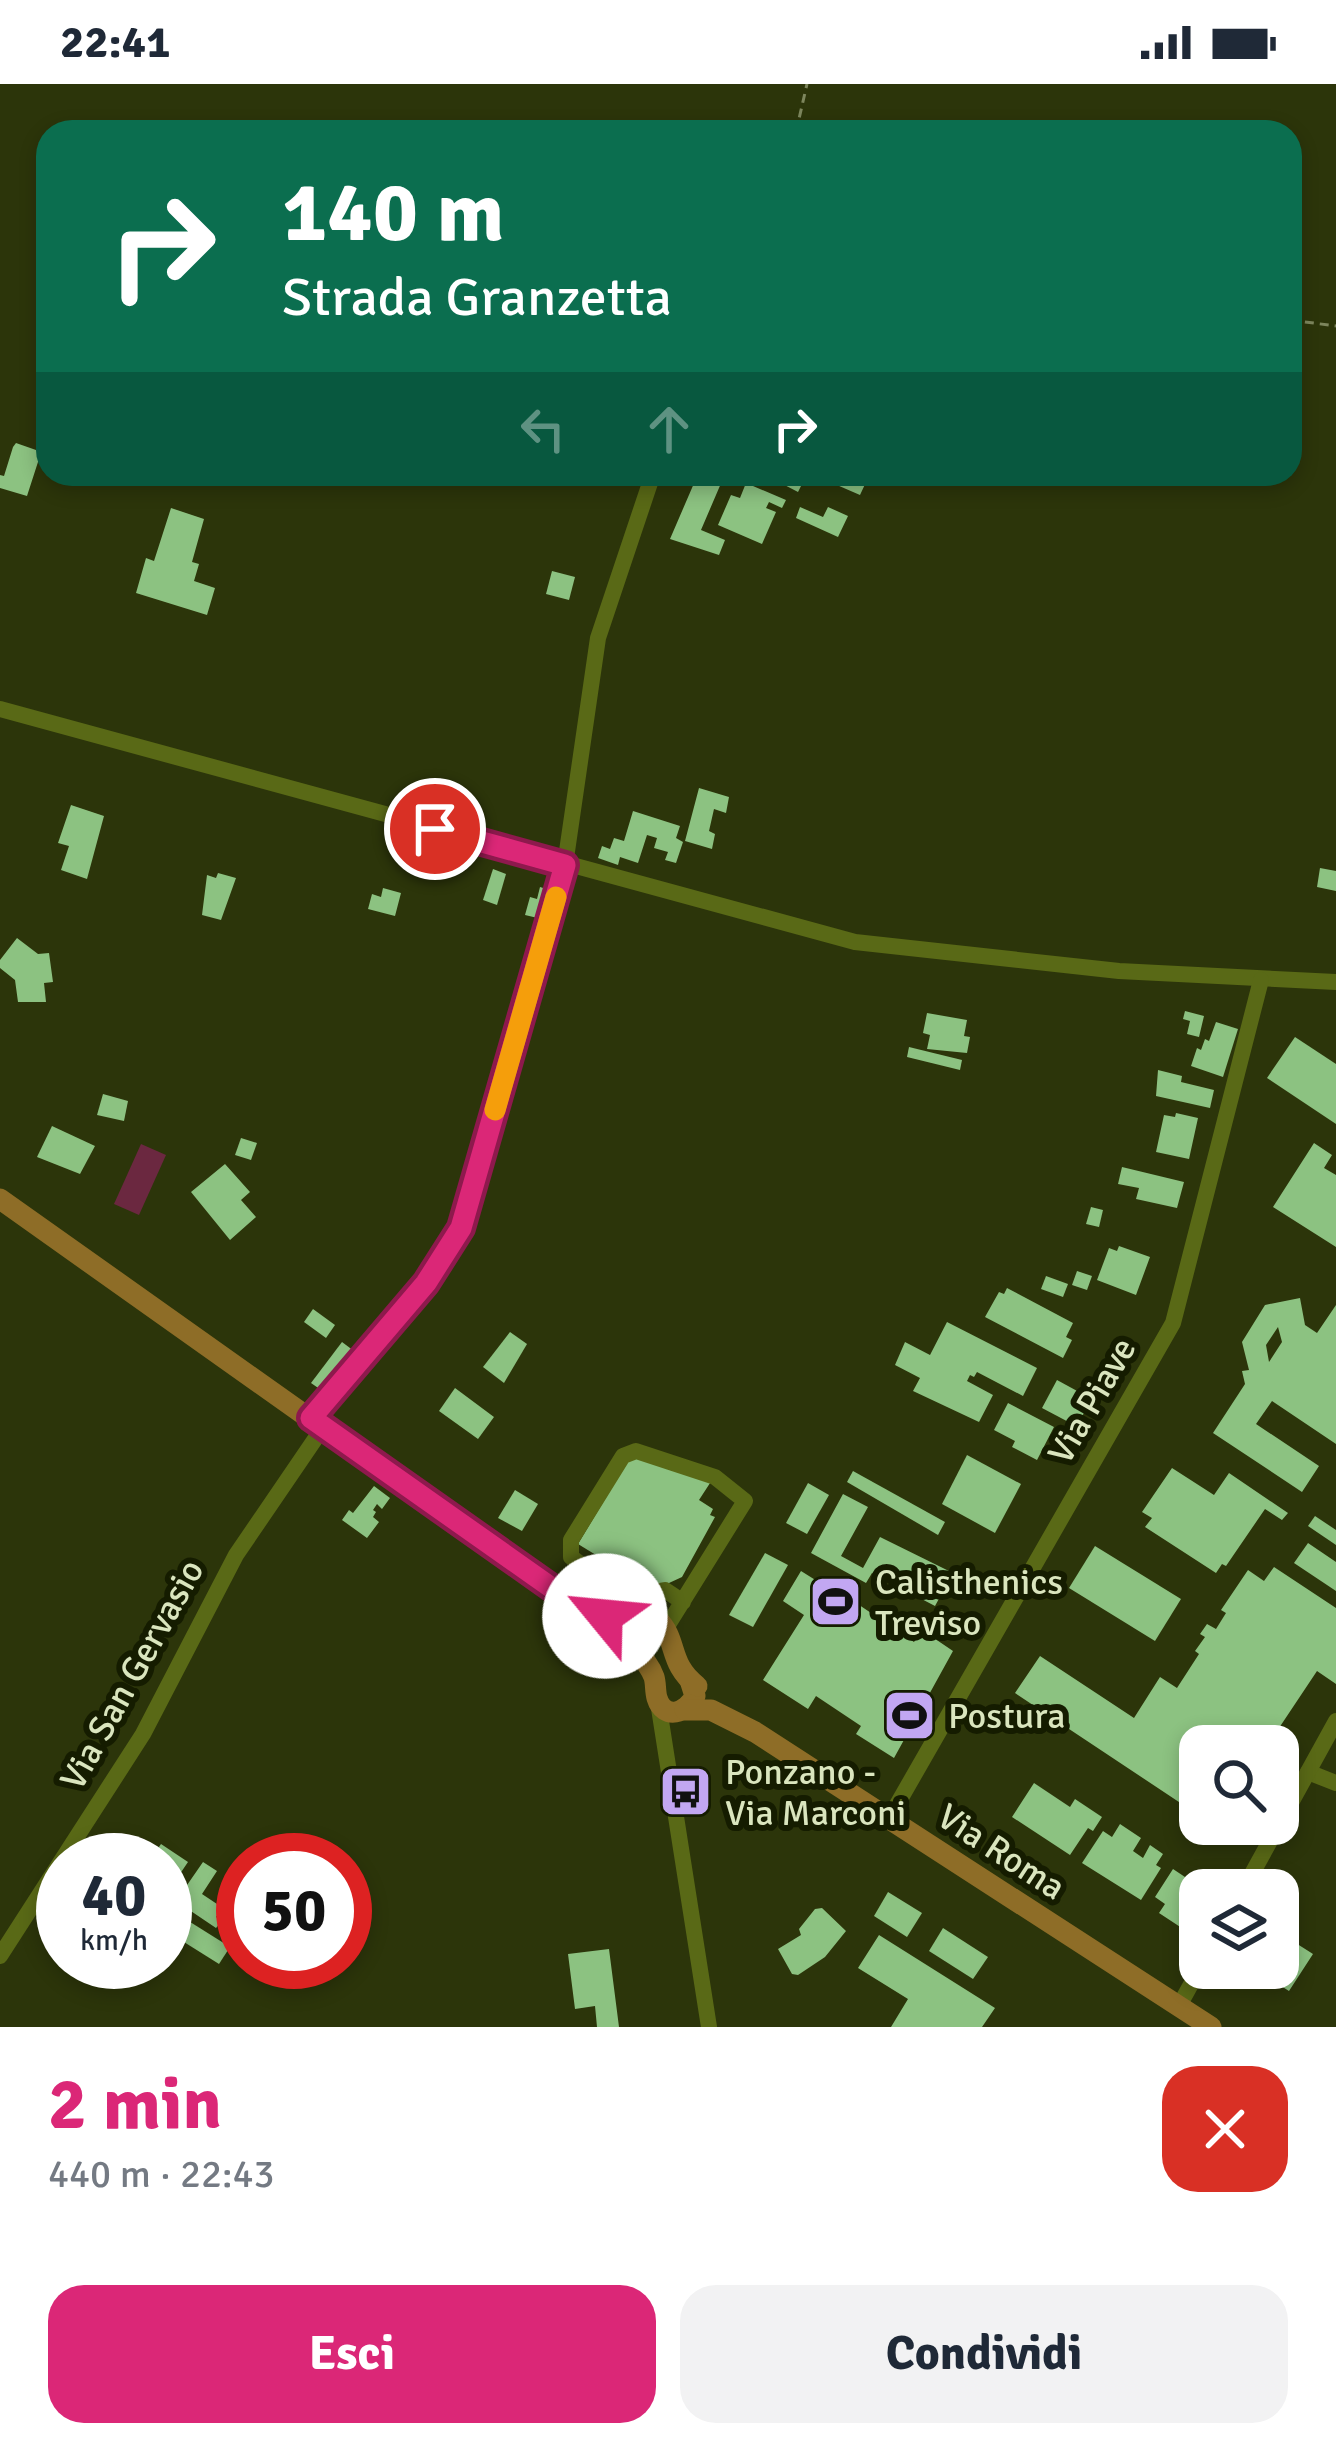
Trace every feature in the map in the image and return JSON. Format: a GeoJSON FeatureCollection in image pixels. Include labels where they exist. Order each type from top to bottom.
{"type":"FeatureCollection","features":[{"type":"Feature","properties":{"kind":"main road"},"geometry":{"type":"LineString","coordinates":[[5,1210],[318,1422],[559,1593],[629,1632],[652,1618],[666,1628],[675,1663],[690,1680],[695,1696],[674,1727]]}},
{"type":"Feature","properties":{"kind":"main road","name":"Via Roma"},"geometry":{"type":"LineString","coordinates":[[629,1632],[653,1673],[657,1700],[674,1727],[719,1712],[755,1732],[1211,2027]]}},
{"type":"Feature","properties":{"kind":"main road","name":"Via Roma"},"geometry":{"type":"LineString","coordinates":[[690,1680],[755,1732]]}},
{"type":"Feature","properties":{"kind":"street","name":"Via San Gervasio"},"geometry":{"type":"LineString","coordinates":[[0,1956],[143,1734],[236,1555],[318,1422],[426,1283],[461,1228],[565,865],[598,638],[649,486]]}},
{"type":"Feature","properties":{"kind":"street"},"geometry":{"type":"LineString","coordinates":[[0,709],[855,943],[1119,971],[1336,982]]}},
{"type":"Feature","properties":{"kind":"street","name":"Via Piave"},"geometry":{"type":"LineString","coordinates":[[890,1817],[1173,1322],[1261,980]]}},
{"type":"Feature","properties":{"kind":"street"},"geometry":{"type":"LineString","coordinates":[[666,1628],[745,1501],[715,1477],[636,1451],[623,1456],[572,1540],[571,1557],[615,1588],[646,1595],[665,1591],[682,1601]]}},
{"type":"Feature","properties":{"kind":"street"},"geometry":{"type":"LineString","coordinates":[[1255,1869],[1336,1721]]}},
{"type":"Feature","properties":{"kind":"street"},"geometry":{"type":"LineString","coordinates":[[674,1727],[709,2027]]}},
{"type":"Feature","properties":{"kind":"street"},"geometry":{"type":"LineString","coordinates":[[1308,1772],[1336,1783]]}},
{"type":"Feature","properties":{"kind":"street"},"geometry":{"type":"LineString","coordinates":[[1180,2006],[1189,1989]]}},
{"type":"Feature","properties":{"kind":"path"},"geometry":{"type":"LineString","coordinates":[[798,120],[806,84]]}},
{"type":"Feature","properties":{"kind":"path"},"geometry":{"type":"LineString","coordinates":[[1302,322],[1336,326]]}},
{"type":"Feature","properties":{"kind":"shaded area"},"geometry":{"type":"Polygon","coordinates":[[[141,1144],[166,1155],[139,1215],[114,1204],[141,1144]]]}},
{"type":"Feature","properties":{"kind":"building"},"geometry":{"type":"Polygon","coordinates":[[[16,443],[36,450],[27,496],[0,488],[0,475],[4,476],[16,443]]]}},
{"type":"Feature","properties":{"kind":"building"},"geometry":{"type":"Polygon","coordinates":[[[693,486],[720,486],[701,530],[725,540],[719,555],[670,539],[693,486]]]}},
{"type":"Feature","properties":{"kind":"building"},"geometry":{"type":"Polygon","coordinates":[[[745,486],[753,486],[786,500],[782,508],[769,502],[766,508],[776,512],[762,544],[718,525],[731,495],[740,498],[745,486]]]}},
{"type":"Feature","properties":{"kind":"building"},"geometry":{"type":"Polygon","coordinates":[[[839,486],[864,486],[860,495],[839,486]]]}},
{"type":"Feature","properties":{"kind":"building"},"geometry":{"type":"Polygon","coordinates":[[[800,507],[823,517],[828,507],[848,516],[838,537],[796,518],[800,507]]]}},
{"type":"Feature","properties":{"kind":"building"},"geometry":{"type":"Polygon","coordinates":[[[171,508],[204,519],[192,562],[199,564],[194,581],[215,588],[207,615],[136,593],[146,558],[154,561],[171,508]]]}},
{"type":"Feature","properties":{"kind":"building"},"geometry":{"type":"Polygon","coordinates":[[[552,571],[575,577],[569,600],[546,594],[552,571]]]}},
{"type":"Feature","properties":{"kind":"building"},"geometry":{"type":"Polygon","coordinates":[[[699,788],[729,797],[726,813],[714,809],[709,831],[715,834],[712,849],[685,841],[699,788]]]}},
{"type":"Feature","properties":{"kind":"building"},"geometry":{"type":"Polygon","coordinates":[[[71,805],[104,816],[87,879],[61,870],[69,846],[58,843],[71,805]]]}},
{"type":"Feature","properties":{"kind":"building"},"geometry":{"type":"Polygon","coordinates":[[[633,811],[680,826],[676,838],[683,842],[676,863],[665,860],[668,852],[654,848],[657,838],[647,835],[638,863],[620,857],[618,865],[598,858],[602,846],[610,849],[614,838],[624,841],[633,811]]]}},
{"type":"Feature","properties":{"kind":"building"},"geometry":{"type":"Polygon","coordinates":[[[1320,868],[1336,871],[1336,891],[1317,887],[1320,868]]]}},
{"type":"Feature","properties":{"kind":"building"},"geometry":{"type":"Polygon","coordinates":[[[493,869],[506,874],[497,905],[483,900],[493,869]]]}},
{"type":"Feature","properties":{"kind":"building"},"geometry":{"type":"Polygon","coordinates":[[[218,873],[236,878],[221,920],[202,915],[207,875],[216,878],[218,873]]]}},
{"type":"Feature","properties":{"kind":"building"},"geometry":{"type":"Polygon","coordinates":[[[540,887],[553,891],[546,920],[525,915],[530,897],[537,899],[540,887]]]}},
{"type":"Feature","properties":{"kind":"building"},"geometry":{"type":"Polygon","coordinates":[[[383,888],[401,893],[395,916],[368,909],[372,894],[381,897],[383,888]]]}},
{"type":"Feature","properties":{"kind":"building"},"geometry":{"type":"Polygon","coordinates":[[[17,938],[38,954],[49,953],[53,982],[44,983],[46,1002],[18,1002],[15,980],[0,968],[0,960],[17,938]]]}},
{"type":"Feature","properties":{"kind":"building"},"geometry":{"type":"Polygon","coordinates":[[[1185,1011],[1204,1016],[1199,1037],[1187,1034],[1190,1021],[1183,1019],[1185,1011]]]}},
{"type":"Feature","properties":{"kind":"building"},"geometry":{"type":"Polygon","coordinates":[[[927,1013],[967,1020],[967,1053],[927,1049],[930,1035],[923,1033],[927,1013]]]}},
{"type":"Feature","properties":{"kind":"building"},"geometry":{"type":"Polygon","coordinates":[[[1216,1022],[1238,1029],[1223,1077],[1191,1066],[1197,1048],[1201,1050],[1205,1039],[1209,1041],[1216,1022]]]}},
{"type":"Feature","properties":{"kind":"building"},"geometry":{"type":"Polygon","coordinates":[[[1295,1037],[1336,1064],[1336,1124],[1267,1078],[1295,1037]]]}},
{"type":"Feature","properties":{"kind":"building"},"geometry":{"type":"Polygon","coordinates":[[[909,1047],[962,1060],[960,1070],[907,1057],[909,1047]]]}},
{"type":"Feature","properties":{"kind":"building"},"geometry":{"type":"Polygon","coordinates":[[[1158,1070],[1214,1090],[1210,1108],[1156,1096],[1158,1070]]]}},
{"type":"Feature","properties":{"kind":"building"},"geometry":{"type":"Polygon","coordinates":[[[103,1094],[128,1101],[124,1121],[97,1115],[103,1094]]]}},
{"type":"Feature","properties":{"kind":"building"},"geometry":{"type":"Polygon","coordinates":[[[1176,1113],[1198,1118],[1189,1159],[1156,1152],[1164,1115],[1175,1117],[1176,1113]]]}},
{"type":"Feature","properties":{"kind":"building"},"geometry":{"type":"Polygon","coordinates":[[[52,1126],[95,1146],[80,1174],[37,1157],[52,1126]]]}},
{"type":"Feature","properties":{"kind":"building"},"geometry":{"type":"Polygon","coordinates":[[[241,1138],[257,1143],[251,1160],[235,1155],[241,1138]]]}},
{"type":"Feature","properties":{"kind":"building"},"geometry":{"type":"Polygon","coordinates":[[[1314,1143],[1332,1155],[1324,1168],[1336,1175],[1336,1247],[1273,1207],[1314,1143]]]}},
{"type":"Feature","properties":{"kind":"building"},"geometry":{"type":"Polygon","coordinates":[[[225,1164],[250,1192],[241,1200],[256,1217],[230,1240],[191,1192],[225,1164]]]}},
{"type":"Feature","properties":{"kind":"building"},"geometry":{"type":"Polygon","coordinates":[[[1122,1167],[1184,1182],[1177,1208],[1136,1199],[1139,1188],[1118,1184],[1122,1167]]]}},
{"type":"Feature","properties":{"kind":"building"},"geometry":{"type":"Polygon","coordinates":[[[1091,1207],[1103,1210],[1099,1227],[1086,1224],[1091,1207]]]}},
{"type":"Feature","properties":{"kind":"building"},"geometry":{"type":"Polygon","coordinates":[[[1119,1246],[1150,1257],[1136,1295],[1097,1280],[1109,1248],[1117,1251],[1119,1246]]]}},
{"type":"Feature","properties":{"kind":"building"},"geometry":{"type":"Polygon","coordinates":[[[1077,1271],[1092,1276],[1087,1290],[1072,1285],[1077,1271]]]}},
{"type":"Feature","properties":{"kind":"building"},"geometry":{"type":"Polygon","coordinates":[[[1046,1276],[1068,1284],[1063,1297],[1041,1289],[1046,1276]]]}},
{"type":"Feature","properties":{"kind":"building"},"geometry":{"type":"Polygon","coordinates":[[[1007,1288],[1073,1323],[1066,1337],[1072,1340],[1063,1358],[985,1317],[999,1292],[1004,1294],[1007,1288]]]}},
{"type":"Feature","properties":{"kind":"building"},"geometry":{"type":"Polygon","coordinates":[[[1300,1298],[1305,1325],[1317,1333],[1336,1305],[1336,1444],[1272,1401],[1256,1424],[1319,1466],[1302,1492],[1213,1433],[1245,1384],[1242,1371],[1249,1370],[1242,1342],[1265,1305],[1300,1298]],[[1278,1327],[1266,1345],[1269,1362],[1282,1342],[1278,1327]]]}},
{"type":"Feature","properties":{"kind":"building"},"geometry":{"type":"Polygon","coordinates":[[[313,1309],[335,1325],[326,1338],[304,1322],[313,1309]]]}},
{"type":"Feature","properties":{"kind":"building"},"geometry":{"type":"Polygon","coordinates":[[[947,1322],[1037,1368],[1023,1396],[977,1372],[970,1375],[967,1381],[993,1395],[979,1422],[913,1391],[920,1378],[895,1365],[905,1342],[930,1355],[947,1322]]]}},
{"type":"Feature","properties":{"kind":"building"},"geometry":{"type":"Polygon","coordinates":[[[510,1332],[527,1344],[504,1383],[483,1367],[510,1332]]]}},
{"type":"Feature","properties":{"kind":"building"},"geometry":{"type":"Polygon","coordinates":[[[342,1342],[354,1351],[324,1392],[311,1383],[342,1342]]]}},
{"type":"Feature","properties":{"kind":"building"},"geometry":{"type":"Polygon","coordinates":[[[1057,1380],[1090,1398],[1078,1427],[1042,1408],[1057,1380]]]}},
{"type":"Feature","properties":{"kind":"building"},"geometry":{"type":"Polygon","coordinates":[[[455,1388],[494,1417],[478,1439],[439,1411],[455,1388]]]}},
{"type":"Feature","properties":{"kind":"building"},"geometry":{"type":"Polygon","coordinates":[[[1008,1403],[1054,1427],[1037,1460],[1012,1447],[1015,1441],[994,1430],[1008,1403]]]}},
{"type":"Feature","properties":{"kind":"building"},"geometry":{"type":"Polygon","coordinates":[[[639,1455],[712,1480],[699,1500],[713,1509],[710,1515],[715,1517],[682,1577],[669,1583],[630,1583],[619,1575],[622,1571],[578,1544],[629,1459],[639,1455]]]}},
{"type":"Feature","properties":{"kind":"building"},"geometry":{"type":"Polygon","coordinates":[[[967,1455],[1021,1484],[995,1533],[942,1504],[967,1455]]]}},
{"type":"Feature","properties":{"kind":"building"},"geometry":{"type":"Polygon","coordinates":[[[1172,1468],[1214,1495],[1229,1473],[1288,1513],[1282,1520],[1265,1509],[1226,1566],[1222,1564],[1216,1573],[1145,1527],[1152,1518],[1142,1512],[1172,1468]]]}},
{"type":"Feature","properties":{"kind":"building"},"geometry":{"type":"Polygon","coordinates":[[[853,1471],[945,1522],[938,1535],[847,1482],[853,1471]]]}},
{"type":"Feature","properties":{"kind":"building"},"geometry":{"type":"Polygon","coordinates":[[[808,1483],[829,1495],[807,1534],[786,1523],[808,1483]]]}},
{"type":"Feature","properties":{"kind":"building"},"geometry":{"type":"Polygon","coordinates":[[[374,1486],[390,1498],[382,1509],[377,1504],[373,1510],[379,1522],[367,1538],[342,1520],[374,1486]]]}},
{"type":"Feature","properties":{"kind":"building"},"geometry":{"type":"Polygon","coordinates":[[[515,1490],[538,1504],[522,1531],[498,1518],[515,1490]]]}},
{"type":"Feature","properties":{"kind":"building"},"geometry":{"type":"Polygon","coordinates":[[[843,1494],[868,1507],[841,1556],[863,1568],[880,1537],[953,1573],[935,1606],[872,1573],[866,1583],[811,1553],[843,1494]]]}},
{"type":"Feature","properties":{"kind":"building"},"geometry":{"type":"Polygon","coordinates":[[[1315,1516],[1336,1530],[1336,1545],[1308,1526],[1315,1516]]]}},
{"type":"Feature","properties":{"kind":"building"},"geometry":{"type":"Polygon","coordinates":[[[1308,1543],[1336,1562],[1336,1591],[1294,1563],[1308,1543]]]}},
{"type":"Feature","properties":{"kind":"building"},"geometry":{"type":"Polygon","coordinates":[[[1095,1546],[1181,1599],[1155,1641],[1069,1588],[1095,1546]]]}},
{"type":"Feature","properties":{"kind":"building"},"geometry":{"type":"Polygon","coordinates":[[[765,1553],[788,1565],[753,1627],[729,1615],[765,1553]]]}},
{"type":"Feature","properties":{"kind":"building"},"geometry":{"type":"Polygon","coordinates":[[[1274,1567],[1336,1608],[1336,1684],[1317,1671],[1281,1725],[1179,1725],[1179,1802],[1015,1693],[1040,1656],[1134,1718],[1160,1677],[1177,1688],[1199,1654],[1195,1651],[1205,1637],[1200,1634],[1207,1624],[1216,1629],[1226,1613],[1221,1610],[1248,1570],[1264,1581],[1274,1567]]]}},
{"type":"Feature","properties":{"kind":"building"},"geometry":{"type":"Polygon","coordinates":[[[801,1571],[817,1581],[811,1589],[818,1593],[822,1586],[834,1593],[837,1590],[914,1642],[922,1630],[953,1651],[894,1758],[856,1734],[861,1726],[816,1696],[808,1709],[763,1680],[804,1615],[783,1601],[801,1571]]]}},
{"type":"Feature","properties":{"kind":"building"},"geometry":{"type":"Polygon","coordinates":[[[1034,1783],[1070,1807],[1075,1799],[1102,1817],[1093,1831],[1088,1828],[1070,1855],[1012,1817],[1034,1783]]]}},
{"type":"Feature","properties":{"kind":"building"},"geometry":{"type":"Polygon","coordinates":[[[1120,1824],[1141,1838],[1133,1851],[1143,1858],[1150,1845],[1163,1854],[1156,1865],[1161,1868],[1141,1900],[1082,1863],[1103,1831],[1112,1837],[1120,1824]]]}},
{"type":"Feature","properties":{"kind":"building"},"geometry":{"type":"Polygon","coordinates":[[[203,1862],[216,1870],[202,1894],[216,1903],[216,1928],[192,1912],[192,1878],[203,1862]]]}},
{"type":"Feature","properties":{"kind":"building"},"geometry":{"type":"Polygon","coordinates":[[[1173,1869],[1179,1873],[1179,1926],[1159,1913],[1165,1904],[1155,1897],[1173,1869]]]}},
{"type":"Feature","properties":{"kind":"building"},"geometry":{"type":"Polygon","coordinates":[[[888,1892],[922,1913],[907,1937],[874,1916],[888,1892]]]}},
{"type":"Feature","properties":{"kind":"building"},"geometry":{"type":"Polygon","coordinates":[[[822,1908],[846,1931],[825,1957],[798,1975],[792,1974],[778,1949],[801,1935],[799,1929],[815,1909],[822,1908]]]}},
{"type":"Feature","properties":{"kind":"building"},"geometry":{"type":"Polygon","coordinates":[[[192,1923],[216,1938],[216,1962],[192,1947],[192,1923]]]}},
{"type":"Feature","properties":{"kind":"building"},"geometry":{"type":"Polygon","coordinates":[[[943,1928],[988,1957],[973,1979],[929,1951],[943,1928]]]}},
{"type":"Feature","properties":{"kind":"building"},"geometry":{"type":"Polygon","coordinates":[[[879,1935],[995,2008],[982,2027],[891,2027],[908,1999],[858,1968],[879,1935]]]}},
{"type":"Feature","properties":{"kind":"building"},"geometry":{"type":"Polygon","coordinates":[[[1299,1945],[1313,1954],[1299,1976],[1299,1945]]]}},
{"type":"Feature","properties":{"kind":"building"},"geometry":{"type":"Polygon","coordinates":[[[609,1949],[619,2027],[597,2027],[595,2006],[575,2009],[568,1954],[609,1949]]]}},
{"type":"Feature","properties":{"kind":"slow traffic"},"geometry":{"type":"LineString","coordinates":[[495,1110],[556,897]]}},
{"type":"Feature","properties":{"kind":"place","name":"Calisthenics Treviso"},"geometry":{"type":"Point","coordinates":[836,1602]}},
{"type":"Feature","properties":{"kind":"place","name":"Postura"},"geometry":{"type":"Point","coordinates":[909,1715]}},
{"type":"Feature","properties":{"kind":"place","name":"Ponzano - Via Marconi"},"geometry":{"type":"Point","coordinates":[686,1792]}},
{"type":"Feature","properties":{"kind":"route"},"geometry":{"type":"LineString","coordinates":[[435,829],[565,865],[461,1228],[426,1283],[311,1418],[559,1593],[605,1616]]}}]}
